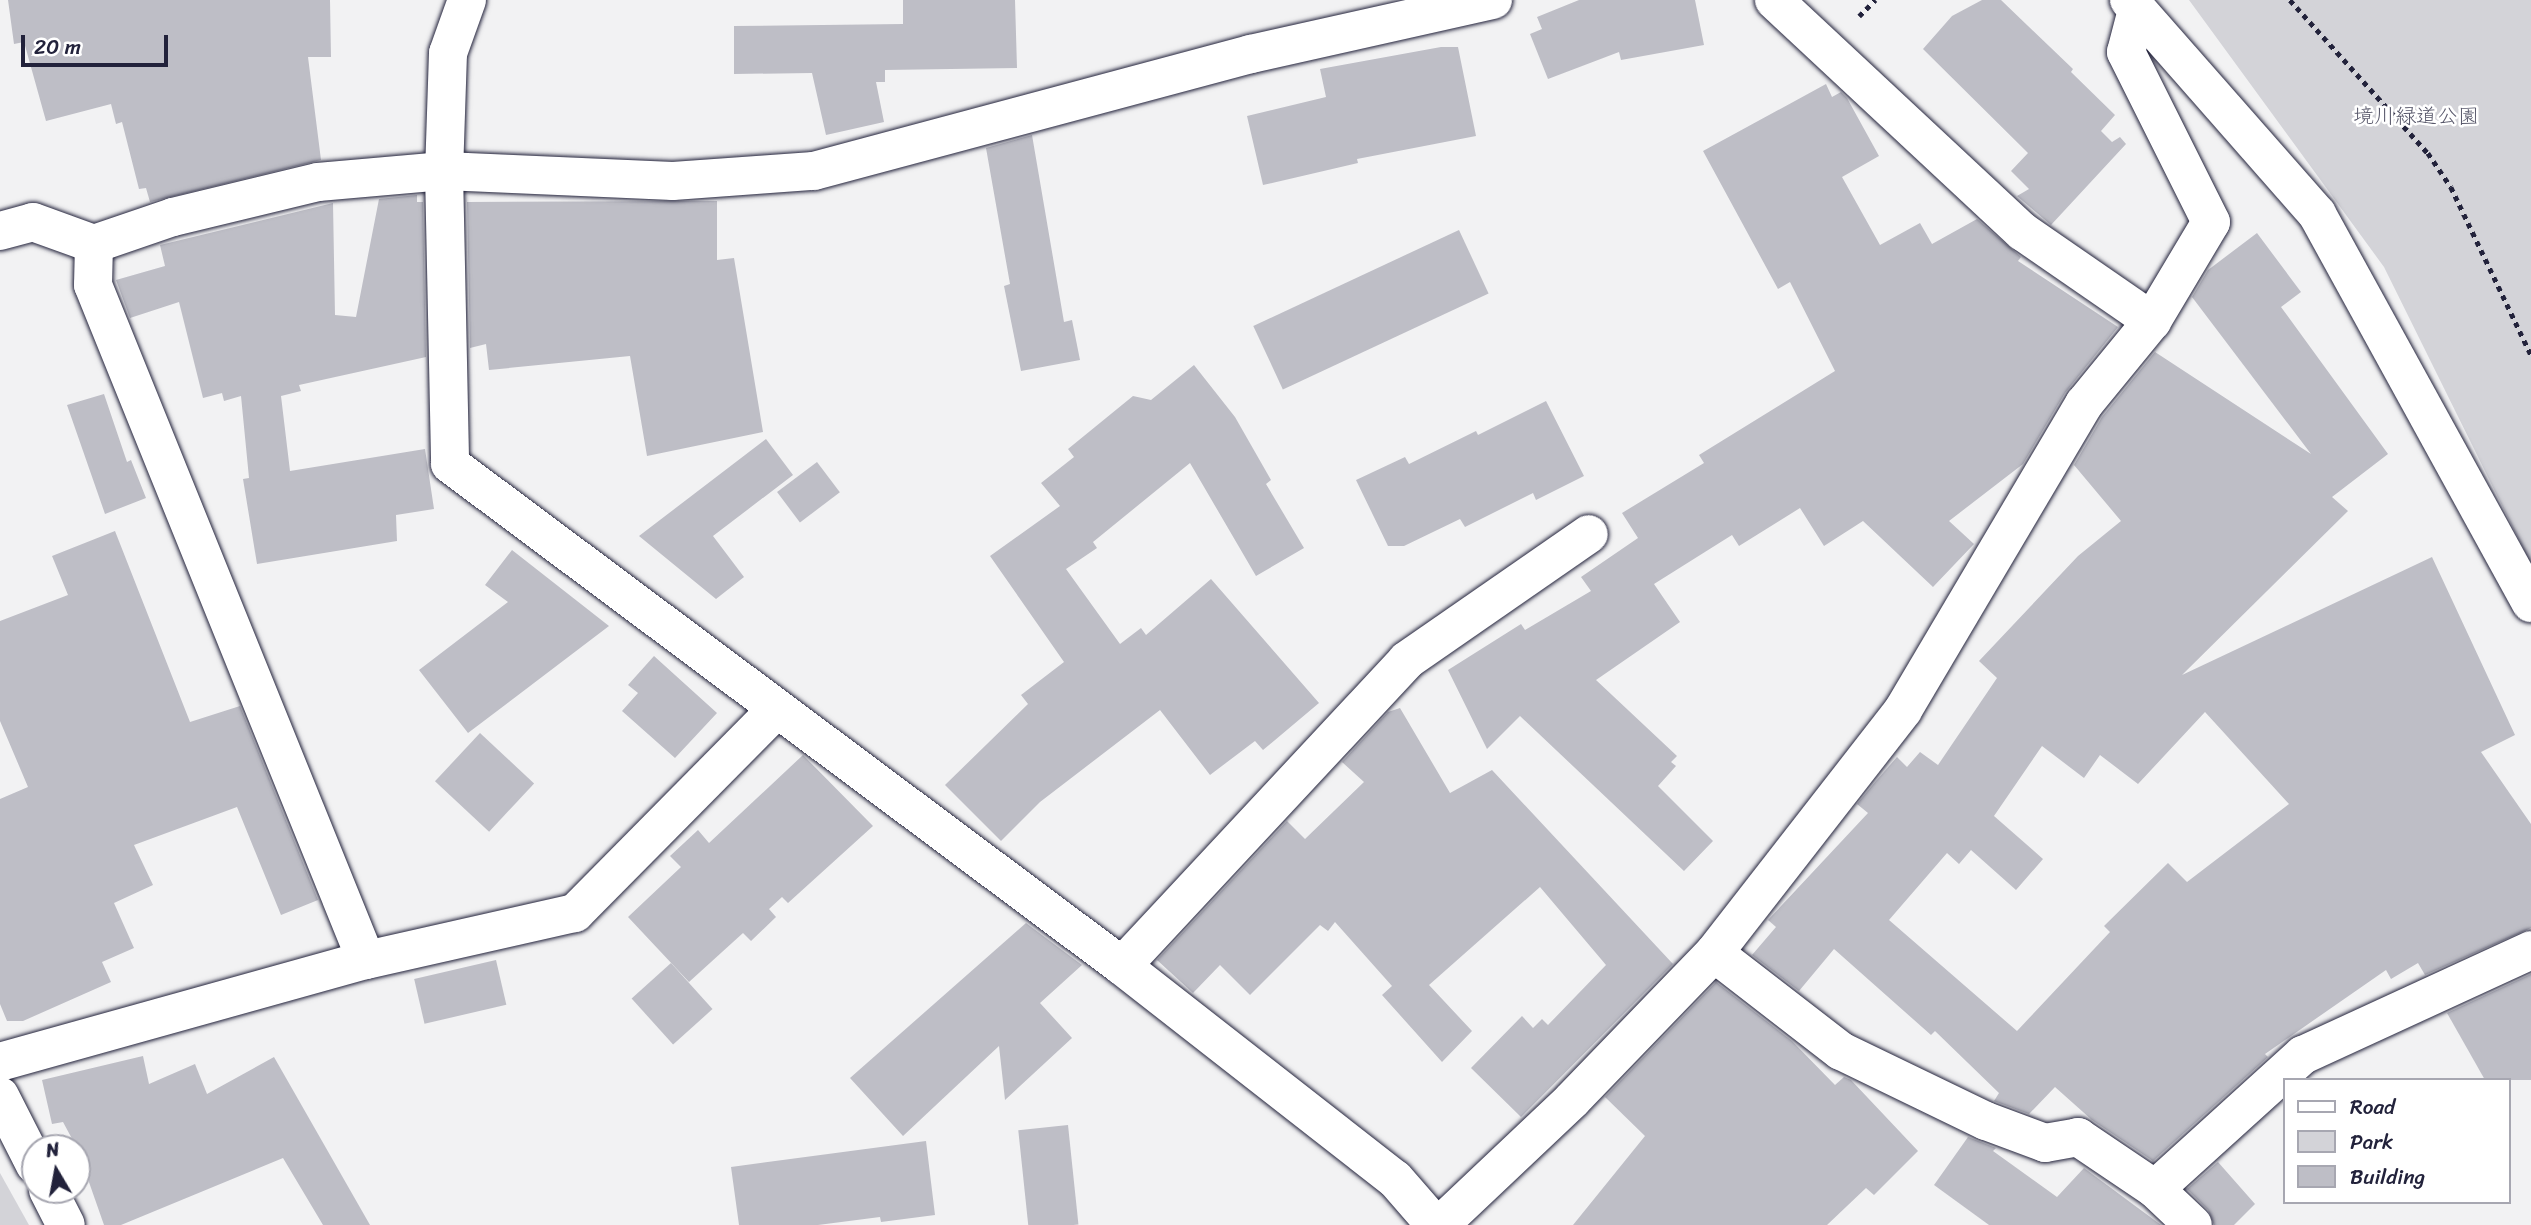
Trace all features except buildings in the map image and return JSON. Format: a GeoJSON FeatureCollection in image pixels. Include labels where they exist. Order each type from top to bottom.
{"type":"FeatureCollection","features":[{"type":"Feature","properties":{"kind":"street"},"geometry":{"type":"LineString","coordinates":[[467,0],[448,53],[444,171],[450,464],[1122,966],[1395,1179],[1435,1225]]}},
{"type":"Feature","properties":{"kind":"street"},"geometry":{"type":"LineString","coordinates":[[0,231],[33,222],[94,244],[173,216],[318,182],[444,171],[673,181],[814,171],[1251,54],[1493,0]]}},
{"type":"Feature","properties":{"kind":"street"},"geometry":{"type":"LineString","coordinates":[[1774,0],[2023,232],[2152,321]]}},
{"type":"Feature","properties":{"kind":"street"},"geometry":{"type":"LineString","coordinates":[[1440,1225],[1572,1100],[1714,953],[1903,710],[2084,404],[2152,321],[2211,222],[2126,52],[2133,5]]}},
{"type":"Feature","properties":{"kind":"street"},"geometry":{"type":"LineString","coordinates":[[2133,5],[2317,214],[2531,603]]}},
{"type":"Feature","properties":{"kind":"street"},"geometry":{"type":"LineString","coordinates":[[94,244],[93,285],[366,960]]}},
{"type":"Feature","properties":{"kind":"street"},"geometry":{"type":"LineString","coordinates":[[1122,966],[1407,660],[1589,534]]}},
{"type":"Feature","properties":{"kind":"street"},"geometry":{"type":"LineString","coordinates":[[0,1062],[366,960],[575,914],[776,710]]}},
{"type":"Feature","properties":{"kind":"street"},"geometry":{"type":"LineString","coordinates":[[2155,1189],[2303,1055],[2531,950]]}},
{"type":"Feature","properties":{"kind":"street"},"geometry":{"type":"LineString","coordinates":[[1714,953],[1841,1051],[1986,1121],[2045,1143],[2078,1137],[2155,1189],[2193,1225]]}},
{"type":"Feature","properties":{"kind":"street"},"geometry":{"type":"LineString","coordinates":[[0,1097],[21,1138]]}},
{"type":"Feature","properties":{"kind":"street"},"geometry":{"type":"LineString","coordinates":[[55,1204],[66,1225]]}},
{"type":"Feature","properties":{"kind":"path"},"geometry":{"type":"LineString","coordinates":[[2290,0],[2427,153],[2451,187],[2531,355]]}},
{"type":"Feature","properties":{"kind":"green space","name":"境川緑道公園"},"geometry":{"type":"Polygon","coordinates":[[[2189,0],[2531,0],[2531,564],[2384,267],[2189,0]]]}},
{"type":"Feature","properties":{"kind":"green space"},"geometry":{"type":"Polygon","coordinates":[[[0,1173],[29,1225],[0,1225],[0,1173]]]}}]}
